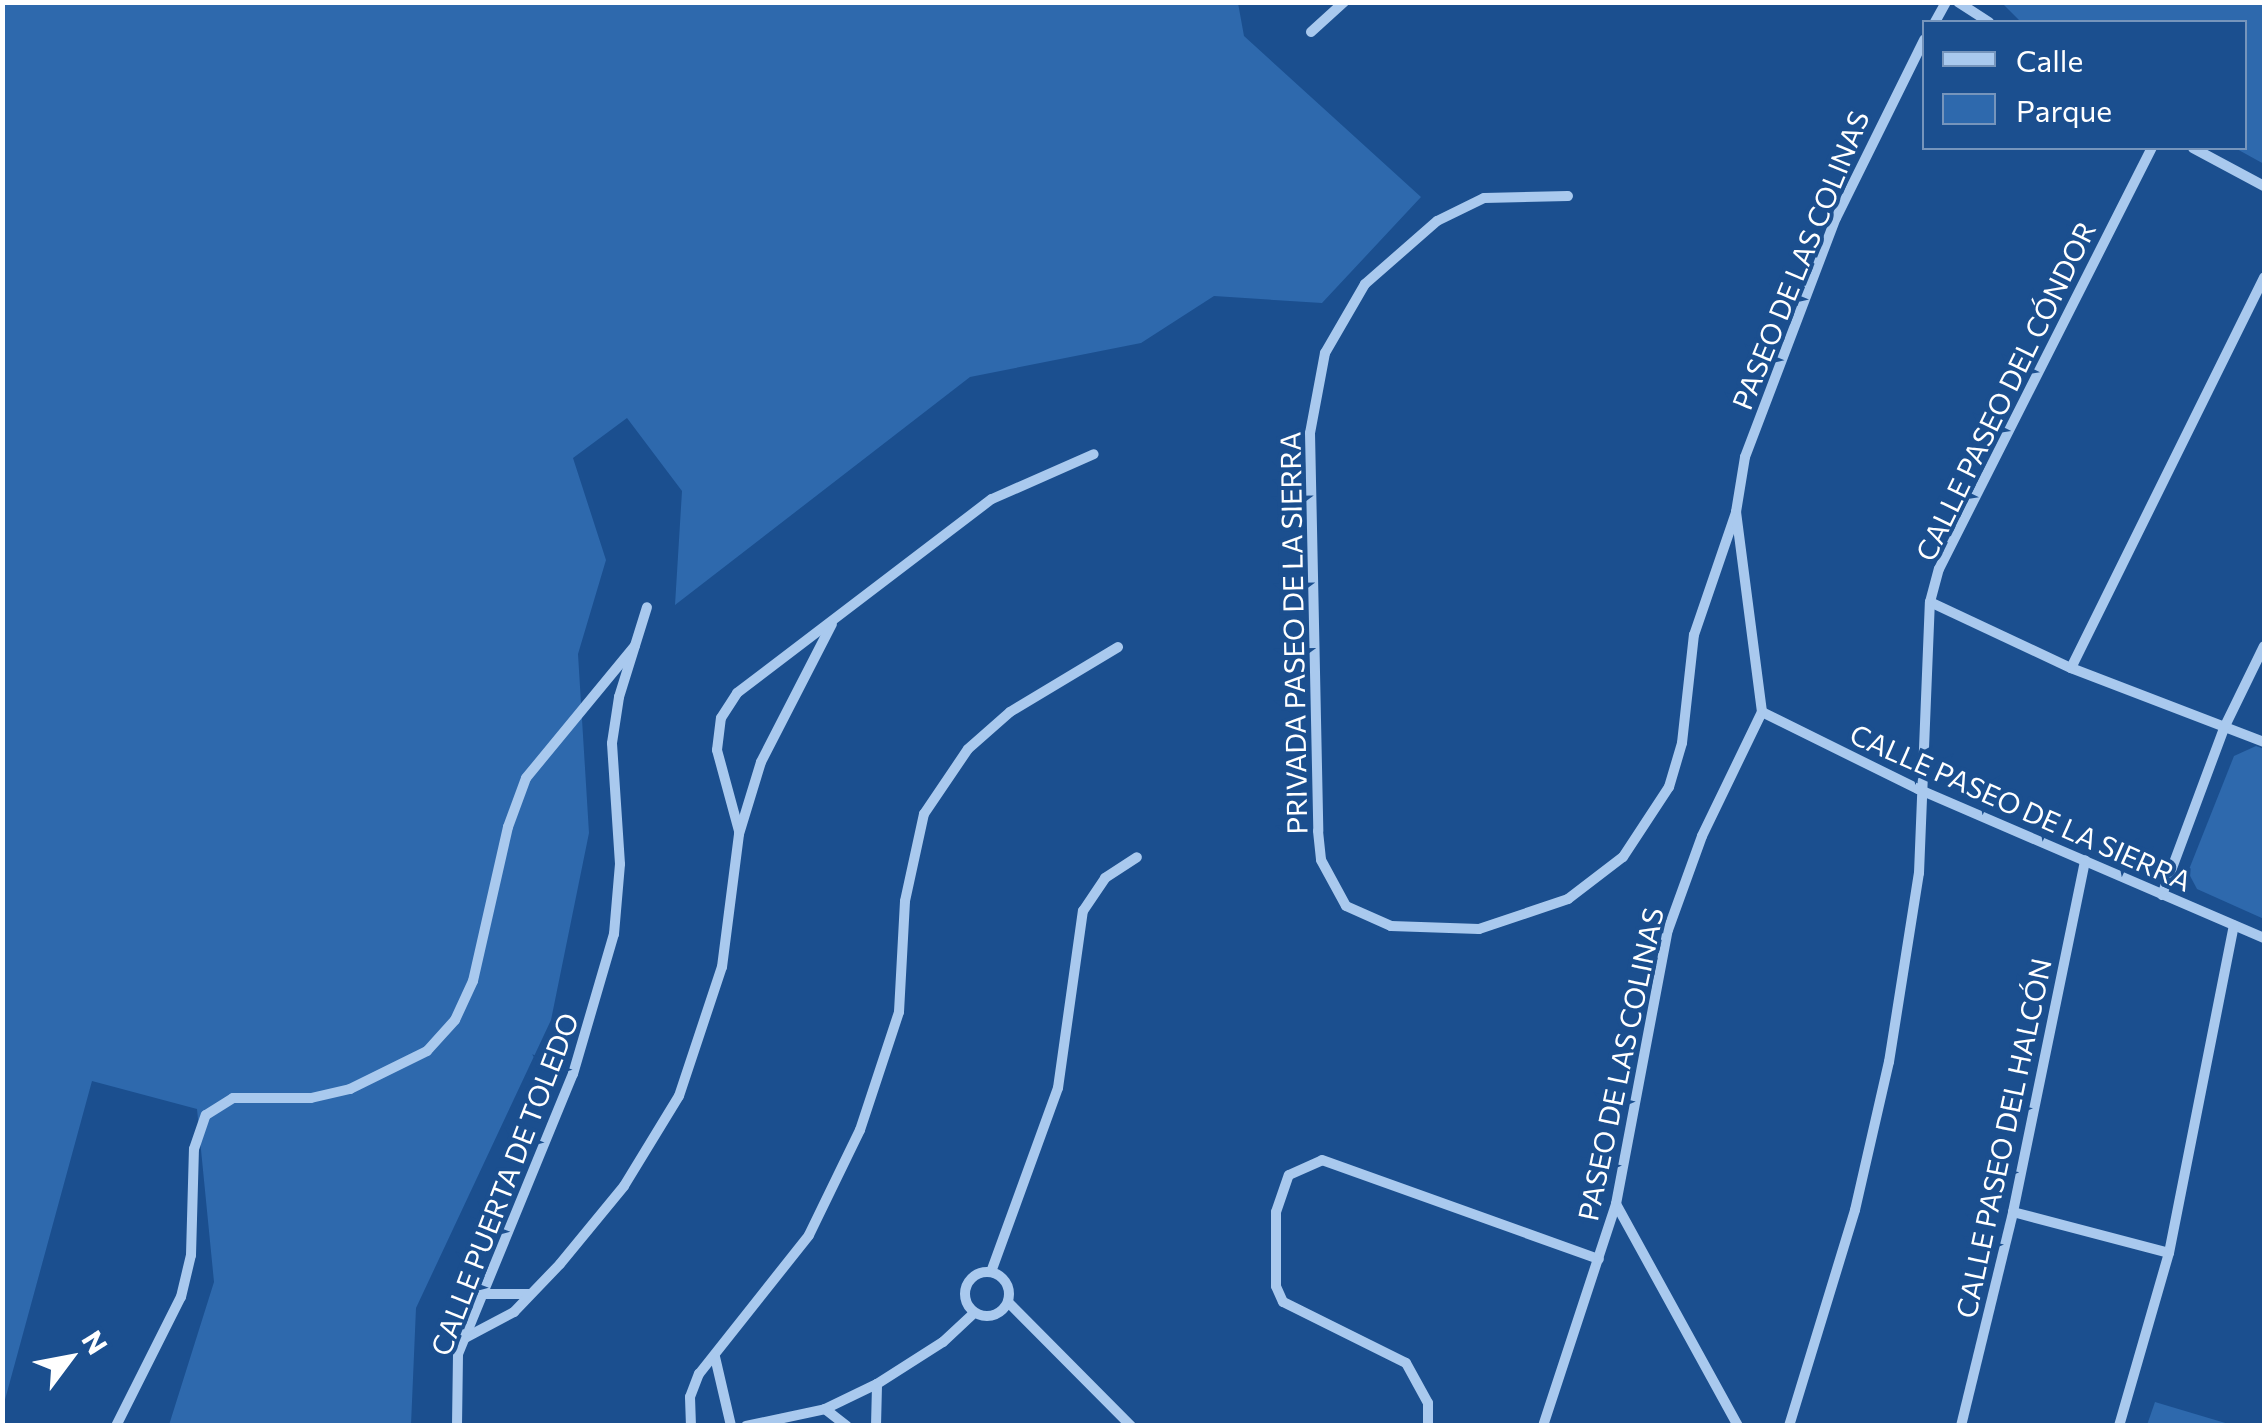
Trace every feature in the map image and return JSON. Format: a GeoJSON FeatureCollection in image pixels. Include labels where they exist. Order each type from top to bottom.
{"type":"FeatureCollection","features":[{"type":"Feature","properties":{"kind":"street"},"geometry":{"type":"LineString","coordinates":[[1311,32],[1344,2]]}},
{"type":"Feature","properties":{"kind":"street"},"geometry":{"type":"LineString","coordinates":[[1958,2],[1987,20]]}},
{"type":"Feature","properties":{"kind":"street","name":"PASEO DE LAS COLINAS"},"geometry":{"type":"LineString","coordinates":[[1543,1426],[1616,1204],[1668,930],[1702,836],[1762,712],[1736,512],[1745,457],[1836,218],[1922,44]]}},
{"type":"Feature","properties":{"kind":"street","name":"CALLE PASEO DEL CÓNDOR"},"geometry":{"type":"LineString","coordinates":[[1789,1426],[1855,1210],[1889,1062],[1918,872],[1918,788],[1930,602],[1960,523],[2151,150]]}},
{"type":"Feature","properties":{"kind":"street"},"geometry":{"type":"LineString","coordinates":[[2197,150],[2264,186]]}},
{"type":"Feature","properties":{"kind":"street","name":"PRIVADA PASEO DE LA SIERRA"},"geometry":{"type":"LineString","coordinates":[[1568,196],[1484,198],[1437,220],[1366,284],[1325,354],[1310,433],[1318,831],[1322,860],[1346,906],[1391,926],[1479,930],[1568,899],[1622,858],[1669,787],[1682,743],[1694,636],[1736,512]]}},
{"type":"Feature","properties":{"kind":"street"},"geometry":{"type":"LineString","coordinates":[[2072,668],[2264,276]]}},
{"type":"Feature","properties":{"kind":"street"},"geometry":{"type":"LineString","coordinates":[[740,834],[722,780],[721,718],[749,682],[832,624],[992,500],[1094,454]]}},
{"type":"Feature","properties":{"kind":"street"},"geometry":{"type":"LineString","coordinates":[[1930,602],[2072,668],[2264,742]]}},
{"type":"Feature","properties":{"kind":"street","name":"CALLE PUERTA DE TOLEDO"},"geometry":{"type":"LineString","coordinates":[[457,1426],[454,1392],[463,1339],[573,1074],[614,934],[620,864],[612,743],[648,607]]}},
{"type":"Feature","properties":{"kind":"street"},"geometry":{"type":"LineString","coordinates":[[463,1339],[495,1325],[530,1294],[624,1186],[678,1096],[722,967],[740,834],[772,731],[832,624]]}},
{"type":"Feature","properties":{"kind":"street"},"geometry":{"type":"LineString","coordinates":[[116,1426],[181,1297],[191,1255],[197,1130],[218,1104],[262,1094],[311,1098],[350,1089],[426,1050],[455,1020],[473,981],[503,844],[526,778],[635,646]]}},
{"type":"Feature","properties":{"kind":"street"},"geometry":{"type":"LineString","coordinates":[[2162,895],[2224,728],[2264,646]]}},
{"type":"Feature","properties":{"kind":"street"},"geometry":{"type":"LineString","coordinates":[[691,1426],[693,1385],[809,1235],[860,1130],[899,1012],[905,901],[924,814],[968,749],[1010,712],[1118,647]]}},
{"type":"Feature","properties":{"kind":"street","name":"CALLE PASEO DE LA SIERRA"},"geometry":{"type":"LineString","coordinates":[[1762,712],[1918,788],[2264,938]]}},
{"type":"Feature","properties":{"kind":"street"},"geometry":{"type":"LineString","coordinates":[[991,1272],[1058,1088],[1083,911],[1105,878],[1138,857]]}},
{"type":"Feature","properties":{"kind":"street","name":"CALLE PASEO DEL HALCÓN"},"geometry":{"type":"LineString","coordinates":[[1961,1426],[2013,1212],[2085,860]]}},
{"type":"Feature","properties":{"kind":"street"},"geometry":{"type":"LineString","coordinates":[[2119,1426],[2169,1254],[2234,924]]}},
{"type":"Feature","properties":{"kind":"street"},"geometry":{"type":"LineString","coordinates":[[1428,1426],[1428,1403],[1406,1364],[1296,1314],[1276,1286],[1281,1189],[1306,1163],[1322,1160],[1600,1260]]}},
{"type":"Feature","properties":{"kind":"street"},"geometry":{"type":"LineString","coordinates":[[1616,1204],[1738,1426]]}},
{"type":"Feature","properties":{"kind":"street"},"geometry":{"type":"LineString","coordinates":[[2013,1212],[2169,1254]]}},
{"type":"Feature","properties":{"kind":"street"},"geometry":{"type":"LineString","coordinates":[[974,1313],[965,1301],[966,1286],[976,1274],[991,1272],[1004,1280],[1008,1302],[1131,1426]]}},
{"type":"Feature","properties":{"kind":"street"},"geometry":{"type":"LineString","coordinates":[[480,1294],[530,1294]]}},
{"type":"Feature","properties":{"kind":"street"},"geometry":{"type":"LineString","coordinates":[[746,1426],[826,1409],[877,1384],[943,1342],[974,1313],[996,1314],[1008,1302]]}},
{"type":"Feature","properties":{"kind":"street"},"geometry":{"type":"LineString","coordinates":[[715,1357],[732,1426]]}},
{"type":"Feature","properties":{"kind":"street"},"geometry":{"type":"LineString","coordinates":[[876,1426],[877,1384]]}},
{"type":"Feature","properties":{"kind":"street"},"geometry":{"type":"LineString","coordinates":[[826,1409],[847,1426]]}},
{"type":"Feature","properties":{"kind":"green space"},"geometry":{"type":"Polygon","coordinates":[[[3,3],[1238,3],[1244,36],[1421,197],[1322,303],[1214,296],[1141,343],[970,377],[675,605],[682,491],[627,418],[573,458],[606,560],[578,654],[589,833],[551,1020],[416,1308],[411,1425],[169,1425],[214,1282],[197,1109],[92,1081],[3,1407],[3,3]]]}},
{"type":"Feature","properties":{"kind":"green space"},"geometry":{"type":"Polygon","coordinates":[[[2002,3],[2264,3],[2264,164],[2239,150],[2247,150],[2247,20],[2019,20],[2002,3]]]}},
{"type":"Feature","properties":{"kind":"green space"},"geometry":{"type":"Polygon","coordinates":[[[2256,746],[2264,749],[2264,919],[2197,889],[2188,872],[2234,756],[2256,746]]]}},
{"type":"Feature","properties":{"kind":"green space"},"geometry":{"type":"Polygon","coordinates":[[[2155,1402],[2232,1425],[2147,1425],[2155,1402]]]}}]}
